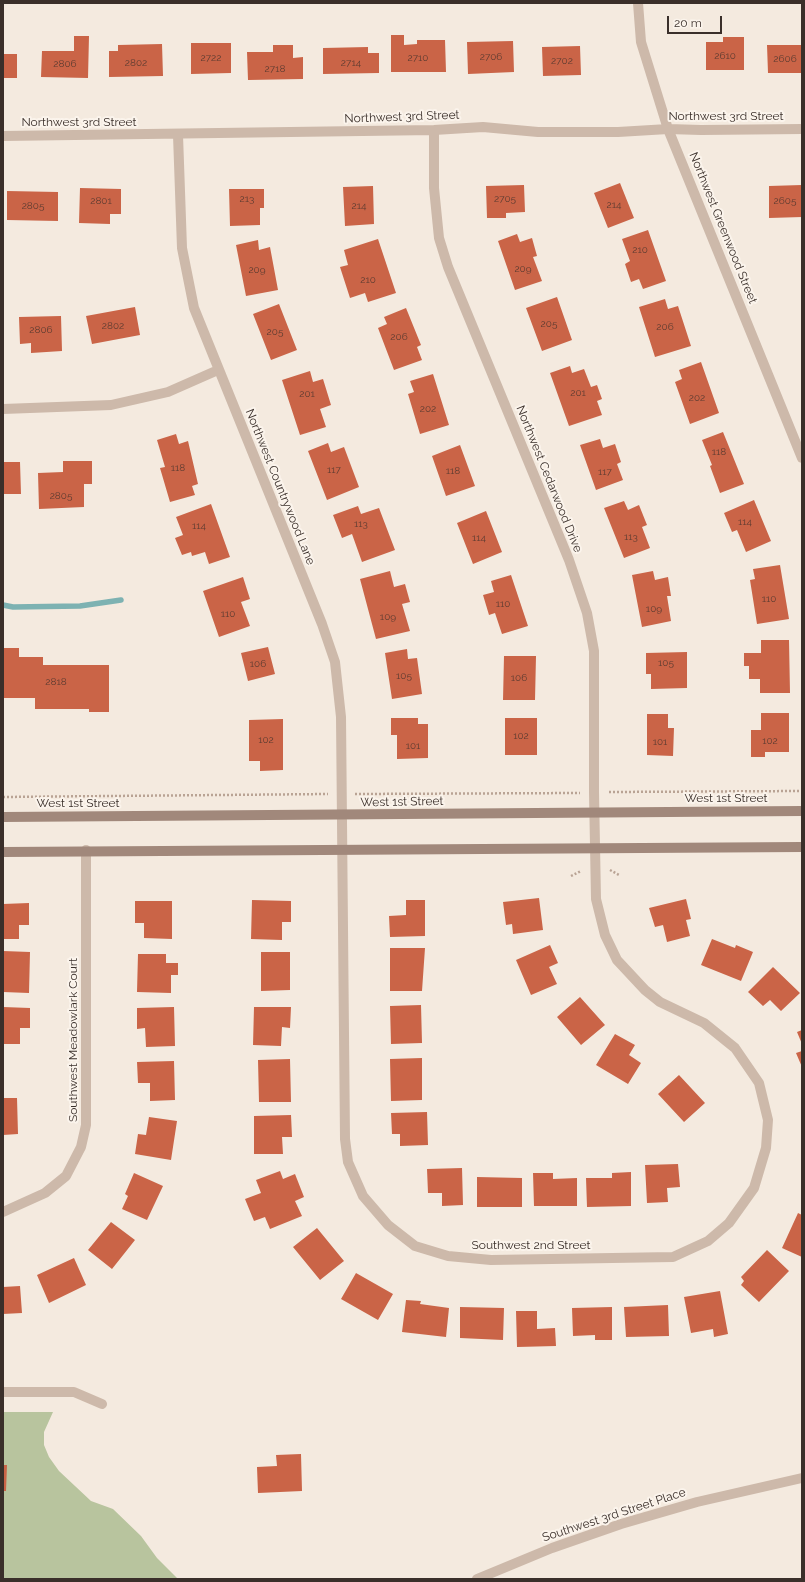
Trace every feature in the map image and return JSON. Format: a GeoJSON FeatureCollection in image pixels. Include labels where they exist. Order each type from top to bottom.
{"type":"FeatureCollection","features":[{"type":"Feature","properties":{"kind":"main road","name":"West 1st Street"},"geometry":{"type":"LineString","coordinates":[[3,817],[594,813],[708,810],[802,811]]}},
{"type":"Feature","properties":{"kind":"main road"},"geometry":{"type":"LineString","coordinates":[[3,852],[86,850],[802,847]]}},
{"type":"Feature","properties":{"kind":"street","name":"Northwest Greenwood Street"},"geometry":{"type":"LineString","coordinates":[[638,3],[641,42],[668,128],[802,458]]}},
{"type":"Feature","properties":{"kind":"street","name":"Northwest 3rd Street"},"geometry":{"type":"LineString","coordinates":[[3,136],[178,135],[434,130],[483,127],[538,132],[604,132],[668,128],[701,130],[802,129]]}},
{"type":"Feature","properties":{"kind":"street","name":"Northwest Cedarwood Drive"},"geometry":{"type":"LineString","coordinates":[[434,130],[434,188],[439,238],[451,273],[568,560],[587,613],[594,651],[595,848]]}},
{"type":"Feature","properties":{"kind":"street","name":"Northwest Countrywood Lane"},"geometry":{"type":"LineString","coordinates":[[178,135],[182,248],[194,308],[322,624],[335,662],[341,717],[342,850]]}},
{"type":"Feature","properties":{"kind":"street"},"geometry":{"type":"LineString","coordinates":[[3,409],[111,406],[168,392],[218,370]]}},
{"type":"Feature","properties":{"kind":"street","name":"Southwest 2nd Street"},"geometry":{"type":"LineString","coordinates":[[342,850],[344,1139],[348,1162],[363,1196],[388,1225],[415,1246],[448,1256],[491,1260],[673,1257],[708,1241],[729,1222],[754,1188],[766,1148],[768,1120],[759,1083],[735,1048],[704,1023],[660,1002],[645,990],[617,960],[605,935],[596,899],[595,848]]}},
{"type":"Feature","properties":{"kind":"street","name":"Southwest Meadowlark Court"},"geometry":{"type":"LineString","coordinates":[[3,1212],[45,1193],[66,1176],[81,1147],[87,1107],[86,850]]}},
{"type":"Feature","properties":{"kind":"street"},"geometry":{"type":"LineString","coordinates":[[3,1392],[74,1392],[102,1404]]}},
{"type":"Feature","properties":{"kind":"street","name":"Southwest 3rd Street Place"},"geometry":{"type":"LineString","coordinates":[[477,1579],[552,1548],[621,1524],[697,1502],[802,1478]]}},
{"type":"Feature","properties":{"kind":"path"},"geometry":{"type":"LineString","coordinates":[[3,797],[802,791]]}},
{"type":"Feature","properties":{"kind":"green space"},"geometry":{"type":"Polygon","coordinates":[[[3,1412],[53,1412],[44,1432],[44,1445],[49,1457],[59,1471],[91,1501],[113,1509],[141,1536],[157,1558],[178,1579],[3,1579],[3,1412]]]}},
{"type":"Feature","properties":{"kind":"building"},"geometry":{"type":"Polygon","coordinates":[[[391,35],[404,35],[404,45],[417,44],[417,40],[445,40],[446,72],[391,72],[391,35]]]}},
{"type":"Feature","properties":{"kind":"building"},"geometry":{"type":"Polygon","coordinates":[[[74,36],[89,36],[88,78],[41,77],[42,51],[74,51],[74,36]]]}},
{"type":"Feature","properties":{"kind":"building"},"geometry":{"type":"Polygon","coordinates":[[[723,37],[744,37],[744,70],[706,70],[706,42],[723,42],[723,37]]]}},
{"type":"Feature","properties":{"kind":"building"},"geometry":{"type":"Polygon","coordinates":[[[513,41],[514,72],[468,74],[467,42],[513,41]]]}},
{"type":"Feature","properties":{"kind":"building"},"geometry":{"type":"Polygon","coordinates":[[[191,43],[231,43],[231,73],[191,74],[191,43]]]}},
{"type":"Feature","properties":{"kind":"building"},"geometry":{"type":"Polygon","coordinates":[[[162,44],[163,76],[109,77],[109,51],[118,51],[118,45],[162,44]]]}},
{"type":"Feature","properties":{"kind":"building"},"geometry":{"type":"Polygon","coordinates":[[[273,45],[293,45],[293,58],[303,57],[303,79],[248,80],[247,52],[273,52],[273,45]]]}},
{"type":"Feature","properties":{"kind":"building"},"geometry":{"type":"Polygon","coordinates":[[[767,45],[802,45],[802,73],[768,73],[767,45]]]}},
{"type":"Feature","properties":{"kind":"building"},"geometry":{"type":"Polygon","coordinates":[[[580,46],[581,75],[543,76],[542,47],[580,46]]]}},
{"type":"Feature","properties":{"kind":"building"},"geometry":{"type":"Polygon","coordinates":[[[368,47],[368,53],[379,53],[379,73],[323,74],[323,48],[368,47]]]}},
{"type":"Feature","properties":{"kind":"building"},"geometry":{"type":"Polygon","coordinates":[[[3,54],[17,54],[17,78],[3,78],[3,54]]]}},
{"type":"Feature","properties":{"kind":"building"},"geometry":{"type":"Polygon","coordinates":[[[620,183],[634,218],[608,228],[594,193],[620,183]]]}},
{"type":"Feature","properties":{"kind":"building"},"geometry":{"type":"Polygon","coordinates":[[[524,185],[525,212],[506,213],[506,218],[487,218],[486,186],[524,185]]]}},
{"type":"Feature","properties":{"kind":"building"},"geometry":{"type":"Polygon","coordinates":[[[802,185],[802,217],[769,218],[769,186],[802,185]]]}},
{"type":"Feature","properties":{"kind":"building"},"geometry":{"type":"Polygon","coordinates":[[[373,186],[374,224],[345,226],[343,187],[373,186]]]}},
{"type":"Feature","properties":{"kind":"building"},"geometry":{"type":"Polygon","coordinates":[[[80,188],[121,189],[121,214],[110,214],[110,224],[79,223],[80,188]]]}},
{"type":"Feature","properties":{"kind":"building"},"geometry":{"type":"Polygon","coordinates":[[[229,189],[264,189],[264,208],[260,208],[260,225],[230,226],[229,189]]]}},
{"type":"Feature","properties":{"kind":"building"},"geometry":{"type":"Polygon","coordinates":[[[7,191],[58,192],[58,221],[7,220],[7,191]]]}},
{"type":"Feature","properties":{"kind":"building"},"geometry":{"type":"Polygon","coordinates":[[[648,230],[666,281],[643,289],[639,279],[631,282],[625,264],[630,261],[622,239],[648,230]]]}},
{"type":"Feature","properties":{"kind":"building"},"geometry":{"type":"Polygon","coordinates":[[[517,234],[520,242],[532,238],[537,256],[533,257],[542,281],[515,290],[498,241],[517,234]]]}},
{"type":"Feature","properties":{"kind":"building"},"geometry":{"type":"Polygon","coordinates":[[[378,239],[396,293],[368,302],[365,293],[350,298],[340,267],[348,265],[344,250],[378,239]]]}},
{"type":"Feature","properties":{"kind":"building"},"geometry":{"type":"Polygon","coordinates":[[[258,240],[259,250],[270,247],[278,290],[246,296],[236,245],[258,240]]]}},
{"type":"Feature","properties":{"kind":"building"},"geometry":{"type":"Polygon","coordinates":[[[557,297],[572,340],[542,351],[526,308],[557,297]]]}},
{"type":"Feature","properties":{"kind":"building"},"geometry":{"type":"Polygon","coordinates":[[[665,299],[668,309],[678,306],[691,346],[655,357],[639,307],[665,299]]]}},
{"type":"Feature","properties":{"kind":"building"},"geometry":{"type":"Polygon","coordinates":[[[279,304],[297,350],[271,360],[253,314],[279,304]]]}},
{"type":"Feature","properties":{"kind":"building"},"geometry":{"type":"Polygon","coordinates":[[[135,307],[140,335],[92,344],[86,316],[135,307]]]}},
{"type":"Feature","properties":{"kind":"building"},"geometry":{"type":"Polygon","coordinates":[[[406,308],[421,345],[417,347],[422,360],[394,370],[378,328],[387,324],[384,317],[406,308]]]}},
{"type":"Feature","properties":{"kind":"building"},"geometry":{"type":"Polygon","coordinates":[[[61,316],[62,351],[31,353],[31,343],[20,344],[19,317],[61,316]]]}},
{"type":"Feature","properties":{"kind":"building"},"geometry":{"type":"Polygon","coordinates":[[[701,362],[719,413],[690,424],[675,382],[682,379],[679,370],[701,362]]]}},
{"type":"Feature","properties":{"kind":"building"},"geometry":{"type":"Polygon","coordinates":[[[570,366],[572,373],[584,369],[591,387],[597,385],[602,399],[597,401],[602,415],[569,426],[550,373],[570,366]]]}},
{"type":"Feature","properties":{"kind":"building"},"geometry":{"type":"Polygon","coordinates":[[[310,371],[313,382],[323,379],[331,405],[320,409],[326,427],[300,435],[282,380],[310,371]]]}},
{"type":"Feature","properties":{"kind":"building"},"geometry":{"type":"Polygon","coordinates":[[[433,374],[449,425],[420,434],[408,394],[414,392],[410,381],[433,374]]]}},
{"type":"Feature","properties":{"kind":"building"},"geometry":{"type":"Polygon","coordinates":[[[723,432],[744,484],[720,493],[710,466],[712,465],[702,440],[723,432]]]}},
{"type":"Feature","properties":{"kind":"building"},"geometry":{"type":"Polygon","coordinates":[[[176,434],[179,444],[188,441],[198,484],[192,486],[195,495],[170,502],[160,468],[165,467],[157,440],[176,434]]]}},
{"type":"Feature","properties":{"kind":"building"},"geometry":{"type":"Polygon","coordinates":[[[600,439],[603,448],[615,444],[621,462],[617,464],[623,480],[596,490],[580,445],[600,439]]]}},
{"type":"Feature","properties":{"kind":"building"},"geometry":{"type":"Polygon","coordinates":[[[328,443],[331,452],[344,447],[359,487],[327,500],[308,451],[328,443]]]}},
{"type":"Feature","properties":{"kind":"building"},"geometry":{"type":"Polygon","coordinates":[[[460,445],[475,486],[446,496],[432,456],[460,445]]]}},
{"type":"Feature","properties":{"kind":"building"},"geometry":{"type":"Polygon","coordinates":[[[63,461],[92,461],[92,484],[84,484],[84,507],[39,509],[38,473],[63,472],[63,461]]]}},
{"type":"Feature","properties":{"kind":"building"},"geometry":{"type":"Polygon","coordinates":[[[3,462],[20,462],[21,494],[3,494],[3,462]]]}},
{"type":"Feature","properties":{"kind":"building"},"geometry":{"type":"Polygon","coordinates":[[[754,500],[771,541],[746,552],[737,530],[732,532],[724,513],[754,500]]]}},
{"type":"Feature","properties":{"kind":"building"},"geometry":{"type":"Polygon","coordinates":[[[624,501],[628,510],[639,505],[647,525],[642,527],[650,548],[624,558],[604,508],[624,501]]]}},
{"type":"Feature","properties":{"kind":"building"},"geometry":{"type":"Polygon","coordinates":[[[211,504],[230,557],[209,564],[205,552],[192,556],[191,552],[182,555],[175,538],[183,535],[176,517],[211,504]]]}},
{"type":"Feature","properties":{"kind":"building"},"geometry":{"type":"Polygon","coordinates":[[[358,506],[361,514],[379,508],[395,550],[362,562],[352,534],[342,538],[333,515],[358,506]]]}},
{"type":"Feature","properties":{"kind":"building"},"geometry":{"type":"Polygon","coordinates":[[[486,511],[502,552],[473,564],[457,523],[486,511]]]}},
{"type":"Feature","properties":{"kind":"building"},"geometry":{"type":"Polygon","coordinates":[[[780,565],[789,619],[757,624],[750,580],[755,579],[753,569],[780,565]]]}},
{"type":"Feature","properties":{"kind":"building"},"geometry":{"type":"Polygon","coordinates":[[[390,571],[394,587],[405,584],[410,602],[402,604],[410,631],[376,639],[360,579],[390,571]]]}},
{"type":"Feature","properties":{"kind":"building"},"geometry":{"type":"Polygon","coordinates":[[[653,571],[655,580],[668,577],[671,596],[667,596],[671,621],[642,627],[632,575],[653,571]]]}},
{"type":"Feature","properties":{"kind":"building"},"geometry":{"type":"Polygon","coordinates":[[[511,575],[528,626],[502,634],[495,613],[489,615],[483,595],[494,592],[491,581],[511,575]]]}},
{"type":"Feature","properties":{"kind":"building"},"geometry":{"type":"Polygon","coordinates":[[[243,577],[250,599],[241,602],[250,626],[219,637],[203,591],[243,577]]]}},
{"type":"Feature","properties":{"kind":"building"},"geometry":{"type":"Polygon","coordinates":[[[761,640],[789,640],[790,693],[760,693],[760,679],[749,679],[749,666],[744,666],[744,653],[761,653],[761,640]]]}},
{"type":"Feature","properties":{"kind":"building"},"geometry":{"type":"Polygon","coordinates":[[[268,647],[275,674],[248,681],[241,653],[268,647]]]}},
{"type":"Feature","properties":{"kind":"building"},"geometry":{"type":"Polygon","coordinates":[[[3,648],[19,648],[19,657],[43,657],[43,665],[109,665],[109,712],[89,712],[89,709],[35,709],[35,698],[3,698],[3,648]]]}},
{"type":"Feature","properties":{"kind":"building"},"geometry":{"type":"Polygon","coordinates":[[[407,649],[408,659],[417,658],[422,694],[392,699],[385,653],[407,649]]]}},
{"type":"Feature","properties":{"kind":"building"},"geometry":{"type":"Polygon","coordinates":[[[687,652],[687,688],[651,689],[651,674],[646,674],[646,653],[687,652]]]}},
{"type":"Feature","properties":{"kind":"building"},"geometry":{"type":"Polygon","coordinates":[[[504,656],[536,656],[535,700],[503,700],[504,656]]]}},
{"type":"Feature","properties":{"kind":"building"},"geometry":{"type":"Polygon","coordinates":[[[761,713],[789,713],[789,752],[765,752],[765,757],[751,757],[751,730],[761,730],[761,713]]]}},
{"type":"Feature","properties":{"kind":"building"},"geometry":{"type":"Polygon","coordinates":[[[647,714],[668,714],[668,728],[674,728],[673,756],[647,755],[647,714]]]}},
{"type":"Feature","properties":{"kind":"building"},"geometry":{"type":"Polygon","coordinates":[[[391,718],[418,718],[418,724],[428,724],[428,758],[397,759],[397,735],[391,735],[391,718]]]}},
{"type":"Feature","properties":{"kind":"building"},"geometry":{"type":"Polygon","coordinates":[[[505,718],[537,718],[537,755],[505,755],[505,718]]]}},
{"type":"Feature","properties":{"kind":"building"},"geometry":{"type":"Polygon","coordinates":[[[283,719],[283,770],[260,771],[260,761],[249,761],[249,720],[283,719]]]}},
{"type":"Feature","properties":{"kind":"building"},"geometry":{"type":"Polygon","coordinates":[[[539,898],[543,930],[513,934],[512,924],[506,925],[503,902],[539,898]]]}},
{"type":"Feature","properties":{"kind":"building"},"geometry":{"type":"Polygon","coordinates":[[[686,899],[691,919],[686,920],[690,936],[667,942],[663,925],[655,927],[649,908],[686,899]]]}},
{"type":"Feature","properties":{"kind":"building"},"geometry":{"type":"Polygon","coordinates":[[[252,900],[291,901],[291,922],[282,922],[282,940],[251,939],[252,900]]]}},
{"type":"Feature","properties":{"kind":"building"},"geometry":{"type":"Polygon","coordinates":[[[406,900],[425,900],[425,936],[390,937],[389,916],[406,915],[406,900]]]}},
{"type":"Feature","properties":{"kind":"building"},"geometry":{"type":"Polygon","coordinates":[[[135,901],[172,901],[172,939],[144,938],[144,923],[135,923],[135,901]]]}},
{"type":"Feature","properties":{"kind":"building"},"geometry":{"type":"Polygon","coordinates":[[[29,903],[29,925],[19,925],[19,939],[3,939],[3,904],[29,903]]]}},
{"type":"Feature","properties":{"kind":"building"},"geometry":{"type":"Polygon","coordinates":[[[712,939],[735,948],[736,945],[753,952],[741,981],[701,965],[712,939]]]}},
{"type":"Feature","properties":{"kind":"building"},"geometry":{"type":"Polygon","coordinates":[[[550,945],[558,963],[549,967],[557,984],[531,995],[516,960],[550,945]]]}},
{"type":"Feature","properties":{"kind":"building"},"geometry":{"type":"Polygon","coordinates":[[[390,948],[425,948],[422,991],[390,991],[390,948]]]}},
{"type":"Feature","properties":{"kind":"building"},"geometry":{"type":"Polygon","coordinates":[[[3,951],[30,952],[29,993],[3,992],[3,951]]]}},
{"type":"Feature","properties":{"kind":"building"},"geometry":{"type":"Polygon","coordinates":[[[261,952],[290,952],[290,990],[261,991],[261,952]]]}},
{"type":"Feature","properties":{"kind":"building"},"geometry":{"type":"Polygon","coordinates":[[[138,954],[166,954],[166,963],[178,963],[178,975],[171,975],[171,993],[137,992],[138,954]]]}},
{"type":"Feature","properties":{"kind":"building"},"geometry":{"type":"Polygon","coordinates":[[[773,967],[800,993],[781,1011],[770,1000],[763,1006],[748,992],[773,967]]]}},
{"type":"Feature","properties":{"kind":"building"},"geometry":{"type":"Polygon","coordinates":[[[580,997],[605,1025],[581,1045],[557,1017],[580,997]]]}},
{"type":"Feature","properties":{"kind":"building"},"geometry":{"type":"Polygon","coordinates":[[[421,1005],[422,1043],[391,1044],[390,1006],[421,1005]]]}},
{"type":"Feature","properties":{"kind":"building"},"geometry":{"type":"Polygon","coordinates":[[[3,1007],[30,1008],[30,1028],[20,1028],[20,1044],[3,1044],[3,1007]]]}},
{"type":"Feature","properties":{"kind":"building"},"geometry":{"type":"Polygon","coordinates":[[[174,1007],[175,1046],[146,1047],[145,1028],[137,1029],[137,1008],[174,1007]]]}},
{"type":"Feature","properties":{"kind":"building"},"geometry":{"type":"Polygon","coordinates":[[[254,1007],[291,1007],[290,1028],[282,1027],[281,1046],[253,1045],[254,1007]]]}},
{"type":"Feature","properties":{"kind":"building"},"geometry":{"type":"Polygon","coordinates":[[[802,1030],[802,1044],[797,1032],[802,1030]]]}},
{"type":"Feature","properties":{"kind":"building"},"geometry":{"type":"Polygon","coordinates":[[[615,1034],[635,1045],[629,1055],[641,1063],[628,1084],[596,1065],[615,1034]]]}},
{"type":"Feature","properties":{"kind":"building"},"geometry":{"type":"Polygon","coordinates":[[[802,1051],[802,1067],[796,1053],[802,1051]]]}},
{"type":"Feature","properties":{"kind":"building"},"geometry":{"type":"Polygon","coordinates":[[[422,1058],[422,1100],[391,1101],[390,1059],[422,1058]]]}},
{"type":"Feature","properties":{"kind":"building"},"geometry":{"type":"Polygon","coordinates":[[[290,1059],[291,1102],[259,1102],[258,1060],[290,1059]]]}},
{"type":"Feature","properties":{"kind":"building"},"geometry":{"type":"Polygon","coordinates":[[[174,1061],[175,1100],[150,1101],[150,1083],[138,1083],[137,1062],[174,1061]]]}},
{"type":"Feature","properties":{"kind":"building"},"geometry":{"type":"Polygon","coordinates":[[[679,1075],[705,1103],[684,1122],[658,1094],[679,1075]]]}},
{"type":"Feature","properties":{"kind":"building"},"geometry":{"type":"Polygon","coordinates":[[[3,1098],[17,1098],[18,1134],[3,1135],[3,1098]]]}},
{"type":"Feature","properties":{"kind":"building"},"geometry":{"type":"Polygon","coordinates":[[[427,1112],[428,1145],[400,1146],[400,1134],[392,1134],[391,1113],[427,1112]]]}},
{"type":"Feature","properties":{"kind":"building"},"geometry":{"type":"Polygon","coordinates":[[[291,1115],[292,1137],[282,1137],[283,1154],[254,1154],[254,1116],[291,1115]]]}},
{"type":"Feature","properties":{"kind":"building"},"geometry":{"type":"Polygon","coordinates":[[[149,1117],[177,1121],[171,1160],[135,1154],[138,1134],[146,1135],[149,1117]]]}},
{"type":"Feature","properties":{"kind":"building"},"geometry":{"type":"Polygon","coordinates":[[[678,1164],[680,1187],[667,1188],[668,1202],[647,1203],[645,1165],[678,1164]]]}},
{"type":"Feature","properties":{"kind":"building"},"geometry":{"type":"Polygon","coordinates":[[[462,1168],[463,1205],[442,1206],[442,1193],[428,1193],[427,1169],[462,1168]]]}},
{"type":"Feature","properties":{"kind":"building"},"geometry":{"type":"Polygon","coordinates":[[[280,1171],[283,1179],[295,1174],[304,1197],[295,1201],[302,1216],[270,1229],[265,1217],[254,1221],[245,1199],[261,1193],[256,1180],[280,1171]]]}},
{"type":"Feature","properties":{"kind":"building"},"geometry":{"type":"Polygon","coordinates":[[[631,1172],[631,1206],[587,1207],[586,1178],[612,1178],[612,1173],[631,1172]]]}},
{"type":"Feature","properties":{"kind":"building"},"geometry":{"type":"Polygon","coordinates":[[[134,1173],[163,1186],[147,1220],[122,1209],[128,1196],[125,1194],[134,1173]]]}},
{"type":"Feature","properties":{"kind":"building"},"geometry":{"type":"Polygon","coordinates":[[[533,1173],[553,1173],[553,1179],[577,1178],[577,1206],[534,1206],[533,1173]]]}},
{"type":"Feature","properties":{"kind":"building"},"geometry":{"type":"Polygon","coordinates":[[[477,1177],[522,1178],[522,1207],[477,1207],[477,1177]]]}},
{"type":"Feature","properties":{"kind":"building"},"geometry":{"type":"Polygon","coordinates":[[[798,1213],[802,1215],[802,1257],[782,1248],[798,1213]]]}},
{"type":"Feature","properties":{"kind":"building"},"geometry":{"type":"Polygon","coordinates":[[[111,1222],[135,1240],[112,1269],[88,1250],[111,1222]]]}},
{"type":"Feature","properties":{"kind":"building"},"geometry":{"type":"Polygon","coordinates":[[[317,1228],[344,1261],[320,1280],[293,1247],[317,1228]]]}},
{"type":"Feature","properties":{"kind":"building"},"geometry":{"type":"Polygon","coordinates":[[[767,1250],[789,1271],[759,1302],[741,1285],[744,1281],[741,1277],[767,1250]]]}},
{"type":"Feature","properties":{"kind":"building"},"geometry":{"type":"Polygon","coordinates":[[[74,1258],[86,1285],[49,1303],[37,1275],[74,1258]]]}},
{"type":"Feature","properties":{"kind":"building"},"geometry":{"type":"Polygon","coordinates":[[[356,1273],[393,1294],[378,1320],[341,1299],[356,1273]]]}},
{"type":"Feature","properties":{"kind":"building"},"geometry":{"type":"Polygon","coordinates":[[[20,1286],[22,1313],[3,1314],[3,1287],[20,1286]]]}},
{"type":"Feature","properties":{"kind":"building"},"geometry":{"type":"Polygon","coordinates":[[[720,1291],[728,1334],[714,1337],[713,1329],[691,1333],[684,1297],[720,1291]]]}},
{"type":"Feature","properties":{"kind":"building"},"geometry":{"type":"Polygon","coordinates":[[[406,1300],[421,1301],[420,1304],[449,1308],[446,1337],[402,1332],[406,1300]]]}},
{"type":"Feature","properties":{"kind":"building"},"geometry":{"type":"Polygon","coordinates":[[[668,1305],[669,1336],[626,1337],[624,1307],[668,1305]]]}},
{"type":"Feature","properties":{"kind":"building"},"geometry":{"type":"Polygon","coordinates":[[[460,1307],[504,1308],[503,1340],[460,1338],[460,1307]]]}},
{"type":"Feature","properties":{"kind":"building"},"geometry":{"type":"Polygon","coordinates":[[[612,1307],[612,1340],[595,1340],[595,1335],[573,1336],[572,1308],[612,1307]]]}},
{"type":"Feature","properties":{"kind":"building"},"geometry":{"type":"Polygon","coordinates":[[[516,1311],[537,1311],[537,1329],[555,1328],[556,1346],[517,1347],[516,1311]]]}},
{"type":"Feature","properties":{"kind":"building"},"geometry":{"type":"Polygon","coordinates":[[[301,1454],[302,1491],[258,1493],[257,1467],[277,1466],[276,1455],[301,1454]]]}},
{"type":"Feature","properties":{"kind":"building"},"geometry":{"type":"Polygon","coordinates":[[[3,1465],[7,1465],[6,1491],[3,1491],[3,1465]]]}},
{"type":"Feature","properties":{"kind":"waterway"},"geometry":{"type":"LineString","coordinates":[[3,605],[13,607],[80,606],[121,600]]}}]}
